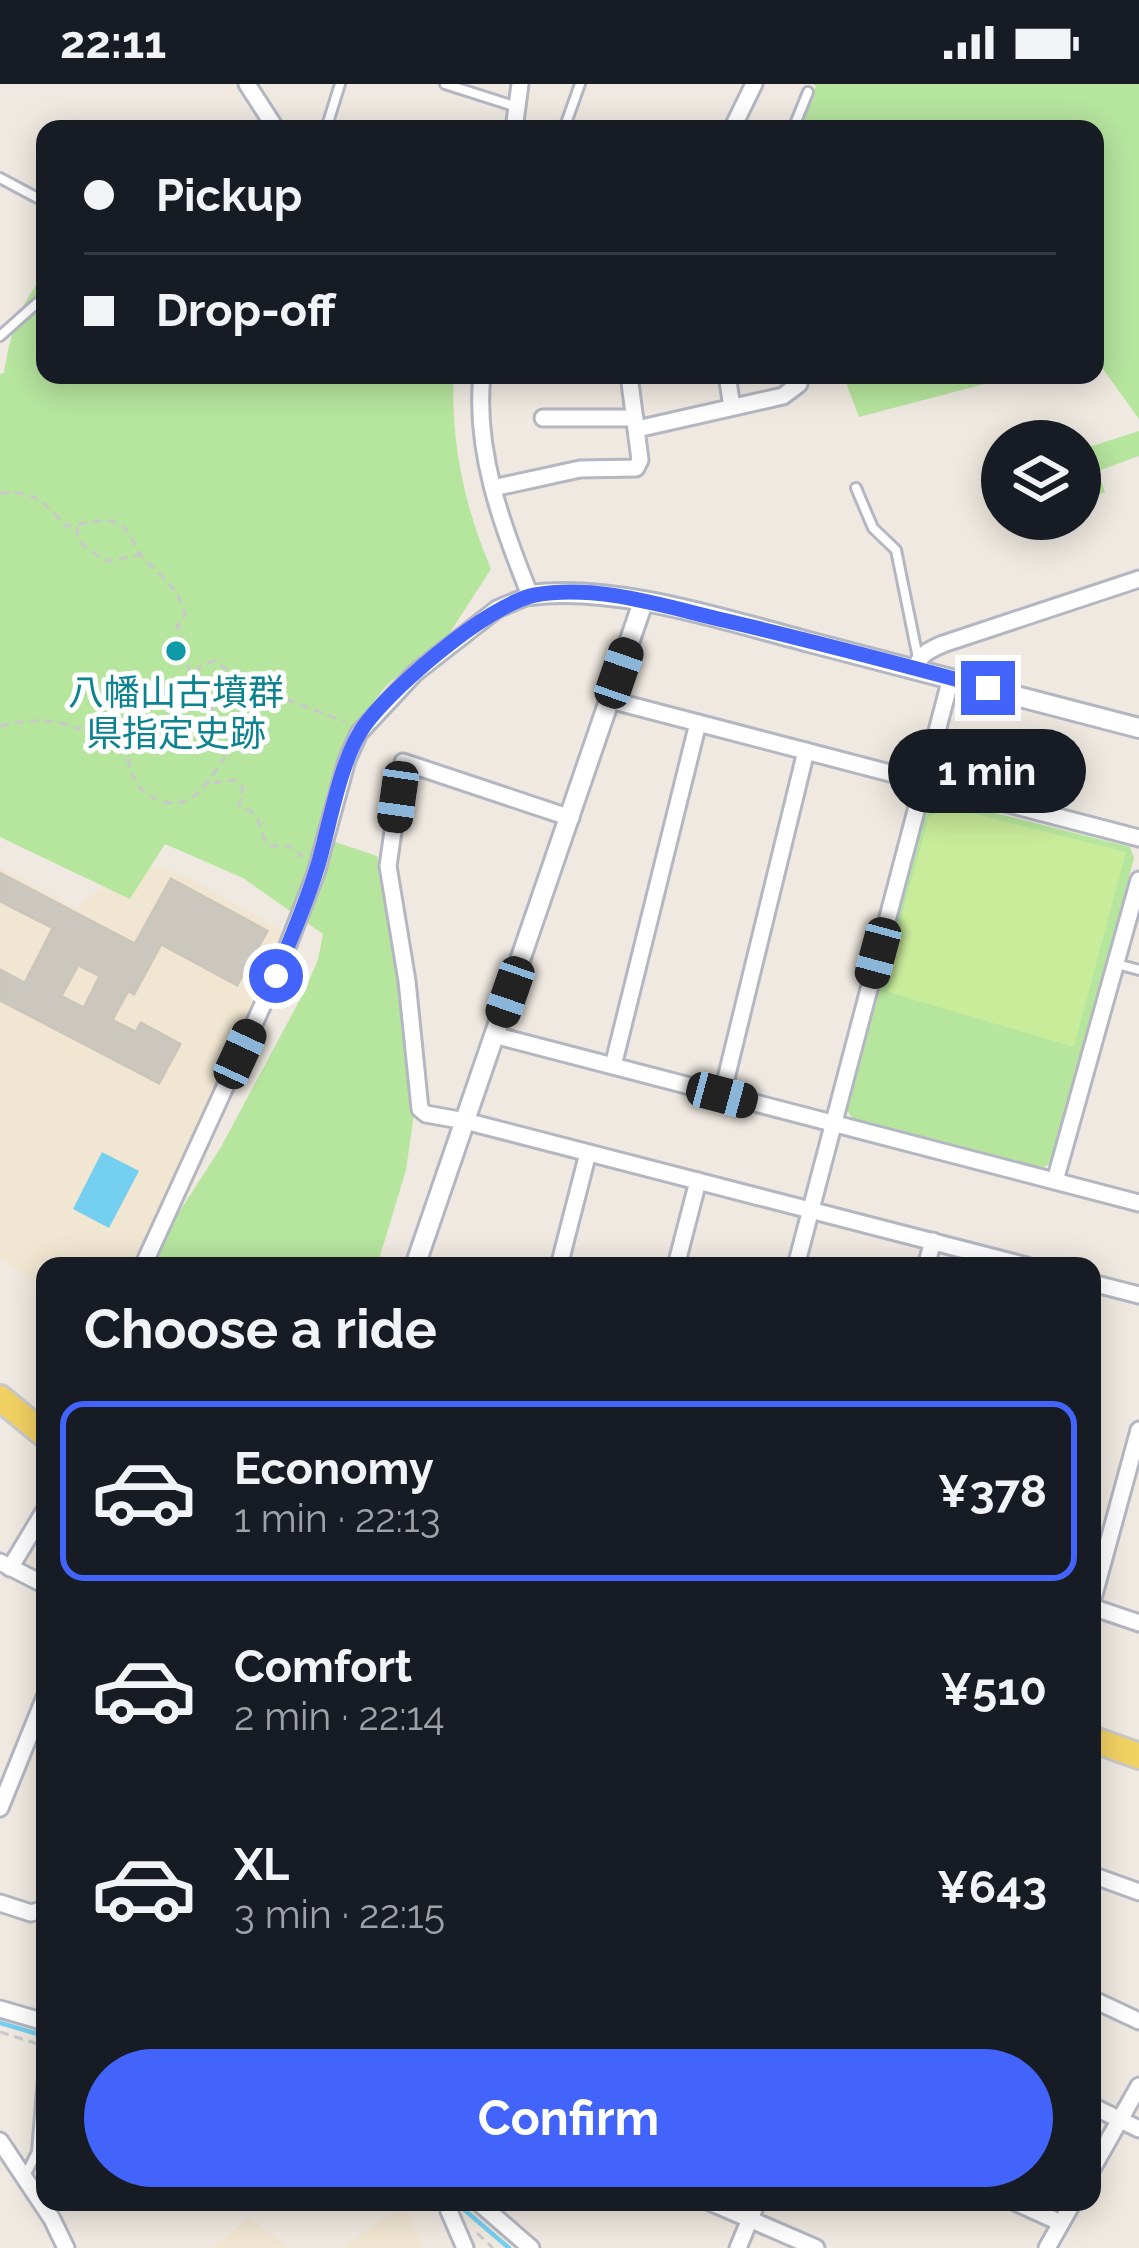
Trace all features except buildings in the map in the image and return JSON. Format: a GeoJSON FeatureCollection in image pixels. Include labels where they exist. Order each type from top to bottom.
{"type":"FeatureCollection","features":[{"type":"Feature","properties":{"kind":"main road"},"geometry":{"type":"LineString","coordinates":[[0,1398],[36,1421]]}},
{"type":"Feature","properties":{"kind":"main road"},"geometry":{"type":"LineString","coordinates":[[1101,1742],[1139,1756]]}},
{"type":"Feature","properties":{"kind":"street"},"geometry":{"type":"LineString","coordinates":[[247,84],[270,120]]}},
{"type":"Feature","properties":{"kind":"street"},"geometry":{"type":"LineString","coordinates":[[515,120],[520,84]]}},
{"type":"Feature","properties":{"kind":"street"},"geometry":{"type":"LineString","coordinates":[[736,120],[754,84]]}},
{"type":"Feature","properties":{"kind":"street"},"geometry":{"type":"LineString","coordinates":[[481,384],[483,438],[493,488],[530,595]]}},
{"type":"Feature","properties":{"kind":"street"},"geometry":{"type":"LineString","coordinates":[[493,488],[580,470],[636,468],[640,460],[630,384]]}},
{"type":"Feature","properties":{"kind":"street"},"geometry":{"type":"LineString","coordinates":[[728,384],[732,407]]}},
{"type":"Feature","properties":{"kind":"street"},"geometry":{"type":"LineString","coordinates":[[542,418],[636,423],[783,396],[800,384]]}},
{"type":"Feature","properties":{"kind":"street"},"geometry":{"type":"LineString","coordinates":[[917,664],[927,651],[958,638],[1139,579]]}},
{"type":"Feature","properties":{"kind":"street"},"geometry":{"type":"LineString","coordinates":[[146,1257],[276,976],[316,873],[347,760],[362,730],[415,673],[497,609],[530,595],[590,592],[917,664],[951,678],[1139,728]]}},
{"type":"Feature","properties":{"kind":"street"},"geometry":{"type":"LineString","coordinates":[[418,1257],[643,602]]}},
{"type":"Feature","properties":{"kind":"street"},"geometry":{"type":"LineString","coordinates":[[798,1257],[951,678]]}},
{"type":"Feature","properties":{"kind":"street"},"geometry":{"type":"LineString","coordinates":[[610,700],[1139,838]]}},
{"type":"Feature","properties":{"kind":"street"},"geometry":{"type":"LineString","coordinates":[[613,1066],[698,723]]}},
{"type":"Feature","properties":{"kind":"street"},"geometry":{"type":"LineString","coordinates":[[722,1095],[806,752]]}},
{"type":"Feature","properties":{"kind":"street"},"geometry":{"type":"LineString","coordinates":[[571,818],[403,762],[388,866],[420,1108],[426,1114],[465,1120],[993,1257]]}},
{"type":"Feature","properties":{"kind":"street"},"geometry":{"type":"LineString","coordinates":[[1055,1181],[1139,880]]}},
{"type":"Feature","properties":{"kind":"street"},"geometry":{"type":"LineString","coordinates":[[494,1036],[1139,1203]]}},
{"type":"Feature","properties":{"kind":"street"},"geometry":{"type":"LineString","coordinates":[[561,1257],[589,1153]]}},
{"type":"Feature","properties":{"kind":"street"},"geometry":{"type":"LineString","coordinates":[[678,1257],[698,1181]]}},
{"type":"Feature","properties":{"kind":"street"},"geometry":{"type":"LineString","coordinates":[[929,1257],[933,1241]]}},
{"type":"Feature","properties":{"kind":"street"},"geometry":{"type":"LineString","coordinates":[[1101,1285],[1139,1295]]}},
{"type":"Feature","properties":{"kind":"street"},"geometry":{"type":"LineString","coordinates":[[1101,1571],[1139,1430]]}},
{"type":"Feature","properties":{"kind":"street"},"geometry":{"type":"LineString","coordinates":[[1122,1492],[1139,1499]]}},
{"type":"Feature","properties":{"kind":"street"},"geometry":{"type":"LineString","coordinates":[[36,1522],[5,1565],[36,1580]]}},
{"type":"Feature","properties":{"kind":"street"},"geometry":{"type":"LineString","coordinates":[[1101,1608],[1139,1623]]}},
{"type":"Feature","properties":{"kind":"street"},"geometry":{"type":"LineString","coordinates":[[0,1808],[36,1718]]}},
{"type":"Feature","properties":{"kind":"street"},"geometry":{"type":"LineString","coordinates":[[1101,1878],[1139,1892]]}},
{"type":"Feature","properties":{"kind":"street"},"geometry":{"type":"LineString","coordinates":[[0,1903],[36,1912]]}},
{"type":"Feature","properties":{"kind":"street"},"geometry":{"type":"LineString","coordinates":[[1101,2003],[1139,2021]]}},
{"type":"Feature","properties":{"kind":"street"},"geometry":{"type":"LineString","coordinates":[[0,2009],[36,2019]]}},
{"type":"Feature","properties":{"kind":"street"},"geometry":{"type":"LineString","coordinates":[[1101,2154],[1139,2086]]}},
{"type":"Feature","properties":{"kind":"street"},"geometry":{"type":"LineString","coordinates":[[1101,2110],[1139,2129]]}},
{"type":"Feature","properties":{"kind":"street"},"geometry":{"type":"LineString","coordinates":[[0,2141],[36,2195]]}},
{"type":"Feature","properties":{"kind":"street"},"geometry":{"type":"LineString","coordinates":[[47,2211],[66,2248]]}},
{"type":"Feature","properties":{"kind":"street"},"geometry":{"type":"LineString","coordinates":[[449,2211],[465,2248]]}},
{"type":"Feature","properties":{"kind":"street"},"geometry":{"type":"LineString","coordinates":[[488,2211],[531,2248]]}},
{"type":"Feature","properties":{"kind":"street"},"geometry":{"type":"LineString","coordinates":[[731,2211],[816,2248]]}},
{"type":"Feature","properties":{"kind":"street"},"geometry":{"type":"LineString","coordinates":[[738,2248],[753,2211]]}},
{"type":"Feature","properties":{"kind":"street"},"geometry":{"type":"LineString","coordinates":[[1035,2211],[1061,2223]]}},
{"type":"Feature","properties":{"kind":"street"},"geometry":{"type":"LineString","coordinates":[[1047,2248],[1068,2211]]}},
{"type":"Feature","properties":{"kind":"lane"},"geometry":{"type":"LineString","coordinates":[[329,120],[340,84]]}},
{"type":"Feature","properties":{"kind":"lane"},"geometry":{"type":"LineString","coordinates":[[445,84],[517,107]]}},
{"type":"Feature","properties":{"kind":"lane"},"geometry":{"type":"LineString","coordinates":[[567,120],[580,84]]}},
{"type":"Feature","properties":{"kind":"lane"},"geometry":{"type":"LineString","coordinates":[[797,120],[808,92]]}},
{"type":"Feature","properties":{"kind":"lane"},"geometry":{"type":"LineString","coordinates":[[0,178],[36,197]]}},
{"type":"Feature","properties":{"kind":"lane"},"geometry":{"type":"LineString","coordinates":[[0,336],[36,304]]}},
{"type":"Feature","properties":{"kind":"lane"},"geometry":{"type":"LineString","coordinates":[[856,488],[873,528],[896,550],[917,664]]}},
{"type":"Feature","properties":{"kind":"lane"},"geometry":{"type":"LineString","coordinates":[[1116,964],[1139,970]]}},
{"type":"Feature","properties":{"kind":"lane"},"geometry":{"type":"LineString","coordinates":[[24,2177],[36,2154]]}},
{"type":"Feature","properties":{"kind":"path"},"geometry":{"type":"LineString","coordinates":[[0,493],[31,495],[66,526],[113,521],[127,530],[140,555],[182,601],[185,615],[177,626],[188,667],[229,732],[232,746],[209,783],[188,800],[167,805],[136,786],[122,721],[116,714]]}},
{"type":"Feature","properties":{"kind":"path"},"geometry":{"type":"LineString","coordinates":[[77,526],[84,547],[108,561],[140,555]]}},
{"type":"Feature","properties":{"kind":"path"},"geometry":{"type":"LineString","coordinates":[[194,678],[201,664],[215,661],[246,674],[280,698],[362,730]]}},
{"type":"Feature","properties":{"kind":"path"},"geometry":{"type":"LineString","coordinates":[[0,726],[33,720],[67,722],[76,729],[116,714],[147,686],[194,678]]}},
{"type":"Feature","properties":{"kind":"path"},"geometry":{"type":"LineString","coordinates":[[209,783],[236,779],[243,788],[239,806],[257,816],[264,840],[270,846],[289,846],[316,873]]}},
{"type":"Feature","properties":{"kind":"path"},"geometry":{"type":"LineString","coordinates":[[0,2032],[36,2046]]}},
{"type":"Feature","properties":{"kind":"shaded area"},"geometry":{"type":"Polygon","coordinates":[[[160,866],[284,932],[138,1257],[36,1257],[36,1283],[0,1259],[0,868],[77,909],[100,889],[160,866]]]}},
{"type":"Feature","properties":{"kind":"shaded area"},"geometry":{"type":"Polygon","coordinates":[[[395,2211],[408,2211],[423,2248],[341,2248],[395,2211]]]}},
{"type":"Feature","properties":{"kind":"shaded area"},"geometry":{"type":"Polygon","coordinates":[[[249,2218],[289,2248],[211,2248],[249,2218]]]}},
{"type":"Feature","properties":{"kind":"green space"},"geometry":{"type":"Polygon","coordinates":[[[813,84],[1139,84],[1139,419],[1104,370],[1104,120],[803,120],[813,84]]]}},
{"type":"Feature","properties":{"kind":"green space"},"geometry":{"type":"Polygon","coordinates":[[[36,285],[36,384],[454,384],[461,474],[491,569],[445,640],[386,686],[362,717],[342,753],[317,836],[377,856],[391,925],[414,1114],[406,1170],[380,1257],[156,1257],[303,994],[323,934],[243,878],[165,844],[130,899],[0,837],[0,374],[22,308],[36,285]]]}},
{"type":"Feature","properties":{"kind":"green space"},"geometry":{"type":"Polygon","coordinates":[[[847,384],[985,384],[859,417],[847,384]]]}},
{"type":"Feature","properties":{"kind":"green space"},"geometry":{"type":"Polygon","coordinates":[[[1139,431],[1139,456],[1101,470],[1101,443],[1139,431]]]}},
{"type":"Feature","properties":{"kind":"green space"},"geometry":{"type":"Polygon","coordinates":[[[936,798],[1130,847],[1134,858],[1055,1162],[1041,1168],[853,1119],[846,1109],[926,804],[936,798]]]}},
{"type":"Feature","properties":{"kind":"green space"},"geometry":{"type":"Polygon","coordinates":[[[947,807],[1126,852],[1074,1047],[888,992],[903,911],[929,817],[947,807]]]}},
{"type":"Feature","properties":{"kind":"water"},"geometry":{"type":"Polygon","coordinates":[[[102,1152],[139,1171],[109,1228],[73,1209],[102,1152]]]}},
{"type":"Feature","properties":{"kind":"waterway"},"geometry":{"type":"LineString","coordinates":[[0,2023],[36,2033]]}},
{"type":"Feature","properties":{"kind":"waterway"},"geometry":{"type":"LineString","coordinates":[[466,2211],[509,2248]]}},
{"type":"Feature","properties":{"kind":"place","name":"八幡山古墳群 県指定史跡"},"geometry":{"type":"Point","coordinates":[176,651]}},
{"type":"Feature","properties":{"kind":"route"},"geometry":{"type":"LineString","coordinates":[[276,976],[316,873],[359,733],[415,673],[497,609],[530,595],[590,592],[616,597],[762,629],[988,688]]}}]}
